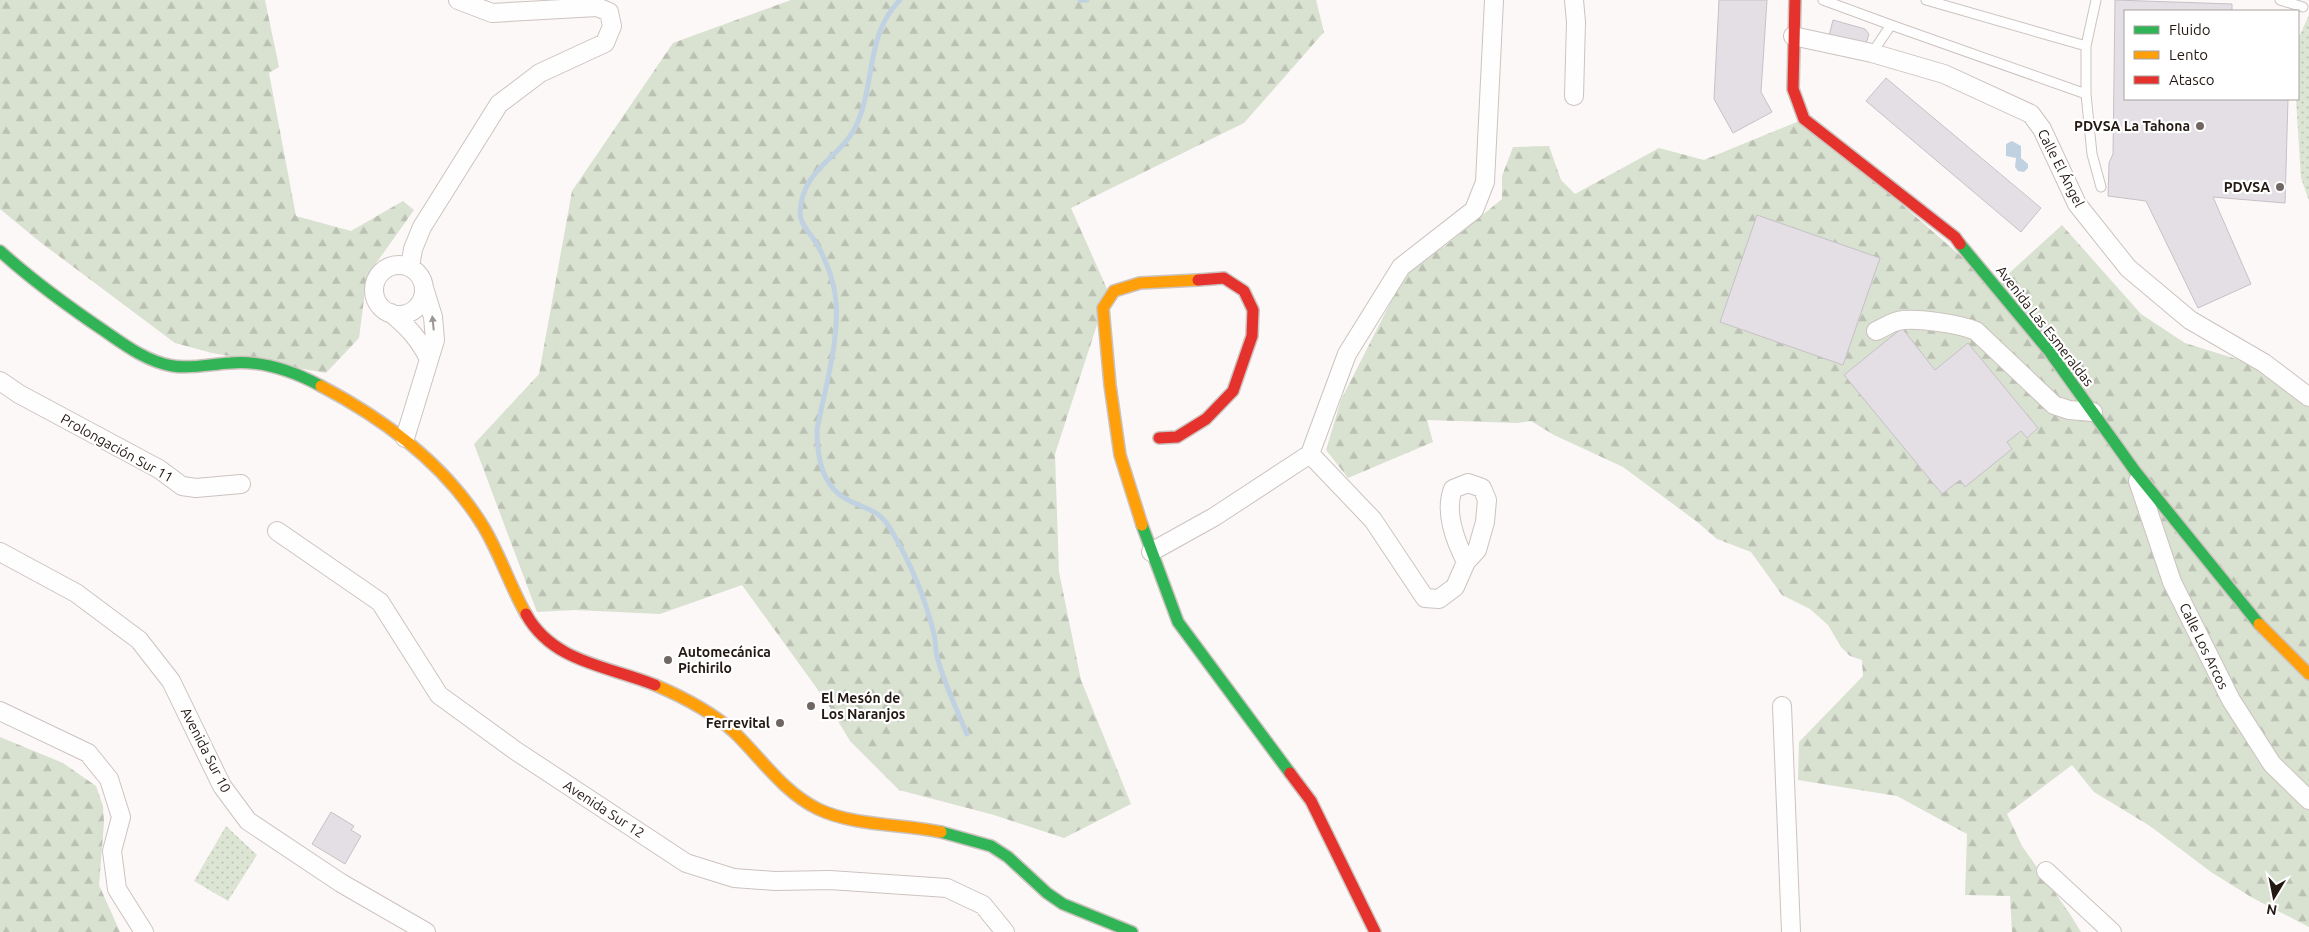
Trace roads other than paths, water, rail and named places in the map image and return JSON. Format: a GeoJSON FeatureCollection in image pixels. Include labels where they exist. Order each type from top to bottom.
{"type":"FeatureCollection","features":[{"type":"Feature","properties":{"kind":"street"},"geometry":{"type":"LineString","coordinates":[[410,267],[413,249],[422,228],[499,104],[540,72],[605,43],[612,26],[609,12],[597,8],[534,5],[492,13],[458,0]]}},
{"type":"Feature","properties":{"kind":"street"},"geometry":{"type":"LineString","coordinates":[[1151,552],[1214,518],[1310,454],[1347,354],[1401,267],[1474,210],[1485,182],[1494,0]]}},
{"type":"Feature","properties":{"kind":"street"},"geometry":{"type":"LineString","coordinates":[[1574,0],[1576,22],[1574,96]]}},
{"type":"Feature","properties":{"kind":"street","name":"Avenida Las Esmeraldas"},"geometry":{"type":"LineString","coordinates":[[1795,0],[1793,89],[1804,119],[1955,237],[2048,351],[2135,471],[2260,626],[2309,674]]}},
{"type":"Feature","properties":{"kind":"street","name":"Calle El Ángel"},"geometry":{"type":"LineString","coordinates":[[1793,36],[1872,53],[1944,74],[2031,114],[2050,144],[2077,204],[2128,268],[2190,320],[2264,363],[2309,397]]}},
{"type":"Feature","properties":{"kind":"street"},"geometry":{"type":"LineString","coordinates":[[0,251],[61,302],[145,357],[175,366],[242,362],[262,364],[285,370],[309,380],[355,406],[405,438],[460,494],[486,531],[534,626],[552,645],[574,656],[652,684],[721,720],[738,734],[778,778],[813,807],[831,815],[941,833],[993,846],[1059,902],[1132,932]]}},
{"type":"Feature","properties":{"kind":"street"},"geometry":{"type":"LineString","coordinates":[[405,438],[430,359],[434,340],[433,317],[422,279],[410,267],[394,265],[380,273],[376,280],[374,288],[378,303],[409,328],[419,339],[430,359]]}},
{"type":"Feature","properties":{"kind":"street"},"geometry":{"type":"LineString","coordinates":[[1159,438],[1177,437],[1184,433],[1206,419],[1233,391],[1252,336],[1253,310],[1244,291],[1224,278],[1140,283],[1114,291],[1102,308],[1120,455],[1151,552],[1178,622],[1311,802],[1375,932]]}},
{"type":"Feature","properties":{"kind":"street"},"geometry":{"type":"LineString","coordinates":[[390,313],[399,315],[415,310],[424,295],[424,287]]}},
{"type":"Feature","properties":{"kind":"street"},"geometry":{"type":"LineString","coordinates":[[1876,331],[1897,321],[1909,320],[1964,326],[1976,331],[2054,405],[2069,410],[2093,412]]}},
{"type":"Feature","properties":{"kind":"street","name":"Prolongación Sur 11"},"geometry":{"type":"LineString","coordinates":[[0,381],[19,394],[160,469],[182,486],[196,488],[241,484]]}},
{"type":"Feature","properties":{"kind":"street"},"geometry":{"type":"LineString","coordinates":[[1310,454],[1373,520],[1425,598],[1440,599],[1455,588],[1466,562]]}},
{"type":"Feature","properties":{"kind":"street","name":"Calle Los Arcos"},"geometry":{"type":"LineString","coordinates":[[2135,471],[2172,582],[2231,700],[2272,764],[2309,800]]}},
{"type":"Feature","properties":{"kind":"street","name":"Avenida Sur 12"},"geometry":{"type":"LineString","coordinates":[[277,531],[380,602],[439,695],[516,751],[686,863],[734,878],[775,881],[830,880],[947,888],[983,905],[1005,932]]}},
{"type":"Feature","properties":{"kind":"street","name":"Avenida Sur 10"},"geometry":{"type":"LineString","coordinates":[[0,552],[76,593],[139,640],[171,681],[222,786],[248,822],[340,883],[426,932]]}},
{"type":"Feature","properties":{"kind":"street"},"geometry":{"type":"LineString","coordinates":[[1782,706],[1791,932]]}},
{"type":"Feature","properties":{"kind":"street"},"geometry":{"type":"LineString","coordinates":[[0,711],[88,753],[109,780],[121,818],[112,851],[117,889],[144,932]]}},
{"type":"Feature","properties":{"kind":"street"},"geometry":{"type":"LineString","coordinates":[[2046,871],[2112,932]]}},
{"type":"Feature","properties":{"kind":"lane"},"geometry":{"type":"LineString","coordinates":[[1823,0],[2086,94]]}},
{"type":"Feature","properties":{"kind":"lane"},"geometry":{"type":"LineString","coordinates":[[1926,0],[2086,46]]}},
{"type":"Feature","properties":{"kind":"lane"},"geometry":{"type":"LineString","coordinates":[[2096,0],[2086,46],[2086,94],[2092,154],[2101,187]]}},
{"type":"Feature","properties":{"kind":"lane"},"geometry":{"type":"LineString","coordinates":[[2280,0],[2303,7]]}},
{"type":"Feature","properties":{"kind":"lane"},"geometry":{"type":"LineString","coordinates":[[1872,53],[1891,24]]}},
{"type":"Feature","properties":{"kind":"water"},"geometry":{"type":"Polygon","coordinates":[[[2012,141],[2021,146],[2021,158],[2028,164],[2028,168],[2024,172],[2018,171],[2015,167],[2016,158],[2006,156],[2006,144],[2012,141]]]}},
{"type":"Feature","properties":{"kind":"waterway"},"geometry":{"type":"LineString","coordinates":[[900,0],[881,28],[872,60],[862,110],[856,126],[841,147],[815,174],[807,185],[802,198],[801,217],[804,226],[818,246],[825,261],[833,283],[836,305],[835,341],[817,430],[818,451],[823,471],[833,488],[850,501],[882,517],[904,553],[926,606],[941,669],[967,734]]}},
{"type":"Feature","properties":{"kind":"waterway"},"geometry":{"type":"LineString","coordinates":[[1080,0],[1087,0]]}},
{"type":"Feature","properties":{"kind":"place","name":"PDVSA La Tahona"},"geometry":{"type":"Point","coordinates":[2200,126]}},
{"type":"Feature","properties":{"kind":"place","name":"PDVSA"},"geometry":{"type":"Point","coordinates":[2280,187]}},
{"type":"Feature","properties":{"kind":"place","name":"Automecánica Pichirilo"},"geometry":{"type":"Point","coordinates":[668,660]}},
{"type":"Feature","properties":{"kind":"place","name":"El Mesón de Los Naranjos"},"geometry":{"type":"Point","coordinates":[811,706]}},
{"type":"Feature","properties":{"kind":"place","name":"Ferrevital"},"geometry":{"type":"Point","coordinates":[780,723]}}]}
